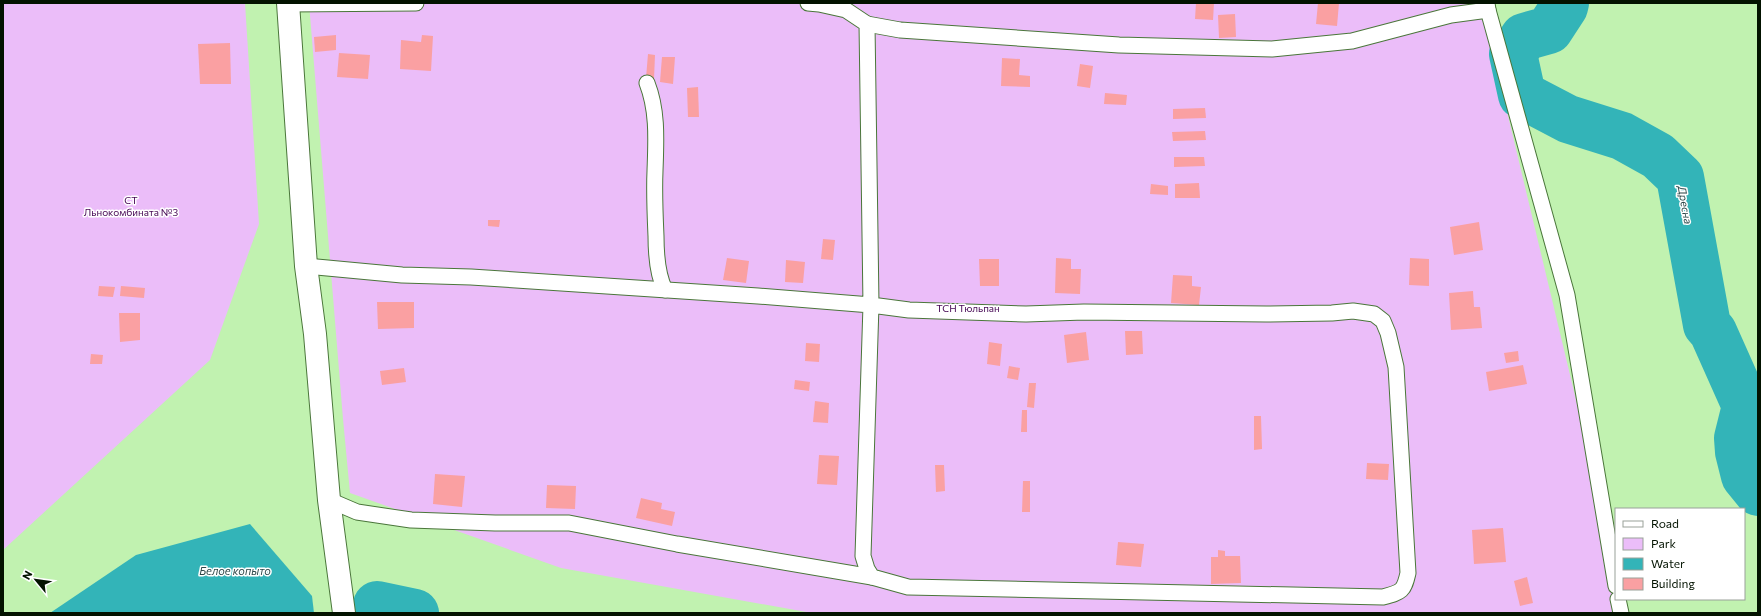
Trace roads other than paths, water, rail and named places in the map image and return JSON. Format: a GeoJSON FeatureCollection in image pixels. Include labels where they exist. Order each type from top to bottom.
{"type":"FeatureCollection","features":[{"type":"Feature","properties":{"kind":"street"},"geometry":{"type":"LineString","coordinates":[[288,4],[306,266],[314,334],[329,500],[344,613]]}},
{"type":"Feature","properties":{"kind":"lane"},"geometry":{"type":"LineString","coordinates":[[288,4],[416,3]]}},
{"type":"Feature","properties":{"kind":"lane"},"geometry":{"type":"LineString","coordinates":[[808,3],[846,10],[867,24],[900,30],[1119,45],[1272,49],[1352,42],[1452,14],[1488,6],[1567,295],[1615,580]]}},
{"type":"Feature","properties":{"kind":"lane"},"geometry":{"type":"LineString","coordinates":[[867,24],[871,305],[863,556],[867,569],[872,577]]}},
{"type":"Feature","properties":{"kind":"lane"},"geometry":{"type":"LineString","coordinates":[[647,83],[654,110],[656,136],[656,252],[660,281],[665,290]]}},
{"type":"Feature","properties":{"kind":"lane"},"geometry":{"type":"LineString","coordinates":[[306,266],[402,275],[471,277],[871,305],[909,310],[1026,314],[1084,312],[1266,314],[1332,313],[1353,311],[1374,314],[1383,321],[1388,333],[1396,366],[1408,573],[1405,587],[1396,594],[1384,597],[908,587],[872,577],[569,524],[495,524],[411,520],[357,512],[329,500]]}},
{"type":"Feature","properties":{"kind":"lane"},"geometry":{"type":"LineString","coordinates":[[1618,600],[1621,613]]}},
{"type":"Feature","properties":{"kind":"water","name":"Белое копыто"},"geometry":{"type":"Polygon","coordinates":[[[250,524],[312,596],[314,613],[50,613],[136,555],[250,524]]]}},
{"type":"Feature","properties":{"kind":"waterway","name":"Дресна"},"geometry":{"type":"LineString","coordinates":[[1565,3],[1549,30],[1524,37],[1513,54],[1522,95],[1568,119],[1622,136],[1658,156],[1680,177],[1707,325],[1713,332],[1746,406],[1738,438],[1739,452],[1745,476],[1758,492]]}},
{"type":"Feature","properties":{"kind":"waterway","name":"Дресна"},"geometry":{"type":"LineString","coordinates":[[377,605],[415,613]]}},
{"type":"Feature","properties":{"kind":"park label","name":"СТ Льнокомбината №3"},"geometry":{"type":"Point","coordinates":[131,206]}},
{"type":"Feature","properties":{"kind":"park label","name":"ТСН Тюльпан"},"geometry":{"type":"Point","coordinates":[968,308]}}]}
